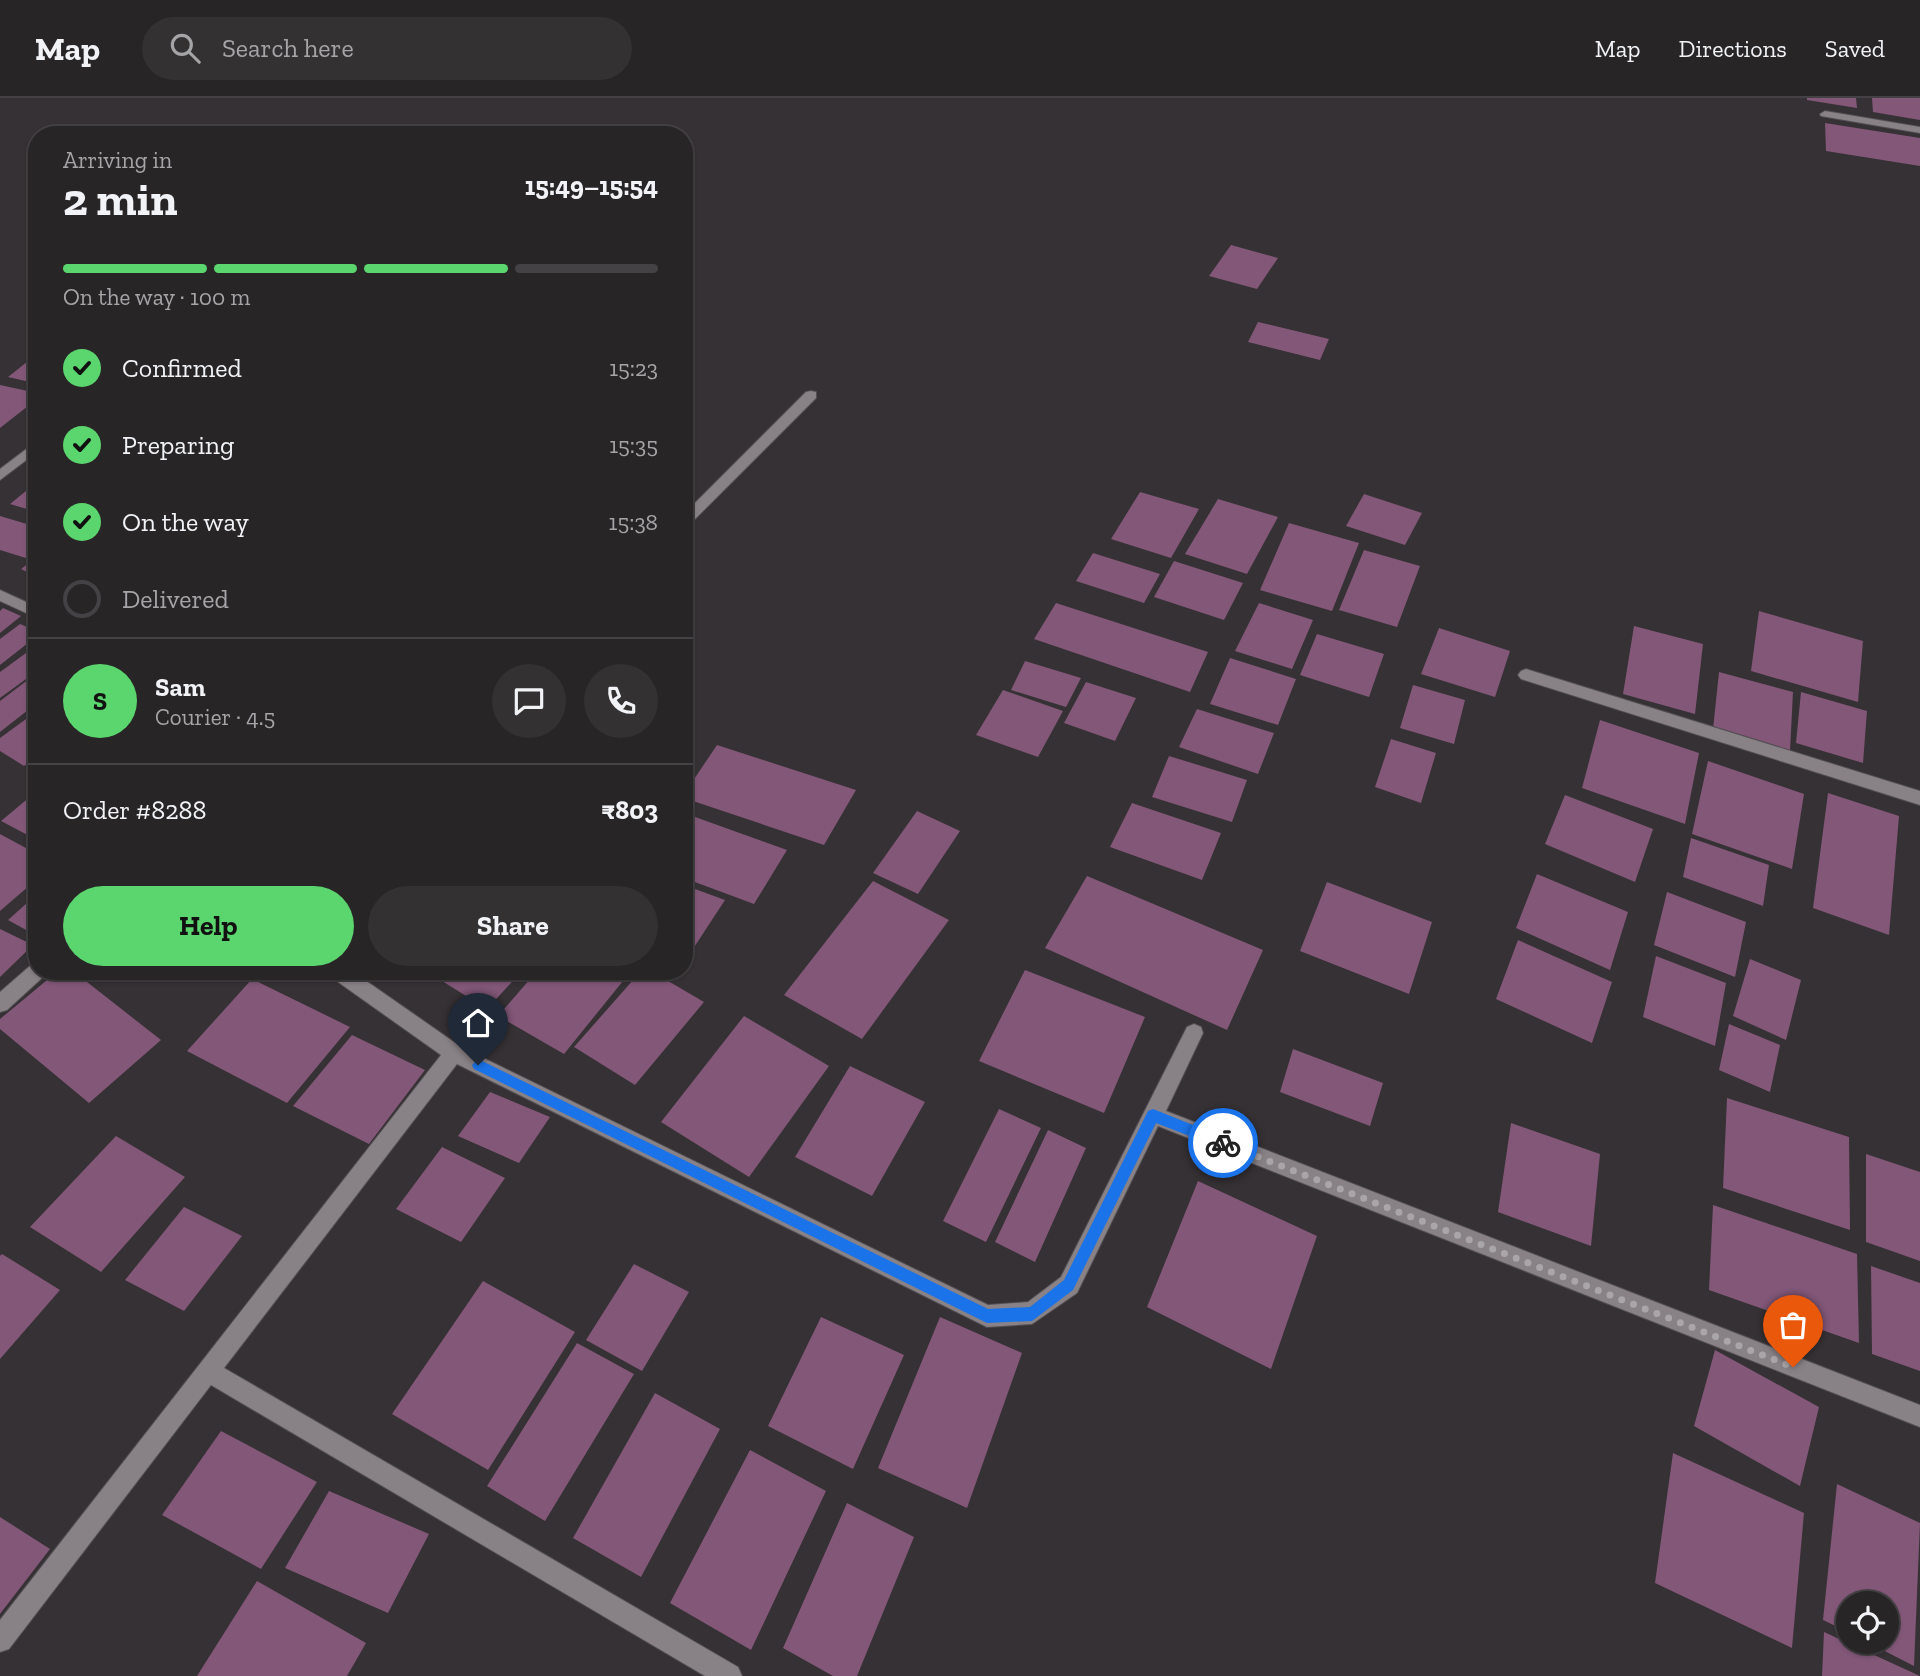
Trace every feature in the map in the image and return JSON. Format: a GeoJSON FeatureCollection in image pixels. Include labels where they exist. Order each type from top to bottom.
{"type":"FeatureCollection","features":[{"type":"Feature","properties":{"kind":"street"},"geometry":{"type":"LineString","coordinates":[[1825,114],[1920,130]]}},
{"type":"Feature","properties":{"kind":"street"},"geometry":{"type":"LineString","coordinates":[[693,513],[811,395]]}},
{"type":"Feature","properties":{"kind":"street"},"geometry":{"type":"LineString","coordinates":[[0,476],[28,453]]}},
{"type":"Feature","properties":{"kind":"street"},"geometry":{"type":"LineString","coordinates":[[0,595],[28,609]]}},
{"type":"Feature","properties":{"kind":"street"},"geometry":{"type":"LineString","coordinates":[[1526,675],[1920,798]]}},
{"type":"Feature","properties":{"kind":"street"},"geometry":{"type":"LineString","coordinates":[[0,1004],[28,979]]}},
{"type":"Feature","properties":{"kind":"street"},"geometry":{"type":"LineString","coordinates":[[350,980],[454,1053],[987,1316],[1032,1314],[1069,1285],[1194,1033]]}},
{"type":"Feature","properties":{"kind":"street"},"geometry":{"type":"LineString","coordinates":[[0,1640],[454,1053]]}},
{"type":"Feature","properties":{"kind":"street"},"geometry":{"type":"LineString","coordinates":[[1153,1115],[1920,1416]]}},
{"type":"Feature","properties":{"kind":"street"},"geometry":{"type":"LineString","coordinates":[[209,1371],[729,1676]]}},
{"type":"Feature","properties":{"kind":"building"},"geometry":{"type":"Polygon","coordinates":[[[1856,98],[1857,108],[1807,100],[1856,98]]]}},
{"type":"Feature","properties":{"kind":"building"},"geometry":{"type":"Polygon","coordinates":[[[1872,98],[1920,98],[1920,120],[1873,112],[1872,98]]]}},
{"type":"Feature","properties":{"kind":"building"},"geometry":{"type":"Polygon","coordinates":[[[1825,123],[1920,138],[1920,166],[1826,151],[1825,123]]]}},
{"type":"Feature","properties":{"kind":"building"},"geometry":{"type":"Polygon","coordinates":[[[1231,245],[1278,258],[1257,289],[1209,276],[1231,245]]]}},
{"type":"Feature","properties":{"kind":"building"},"geometry":{"type":"Polygon","coordinates":[[[1258,322],[1329,339],[1320,360],[1248,342],[1258,322]]]}},
{"type":"Feature","properties":{"kind":"building"},"geometry":{"type":"Polygon","coordinates":[[[28,361],[28,382],[8,377],[28,361]]]}},
{"type":"Feature","properties":{"kind":"building"},"geometry":{"type":"Polygon","coordinates":[[[0,385],[28,391],[28,406],[0,428],[0,385]]]}},
{"type":"Feature","properties":{"kind":"building"},"geometry":{"type":"Polygon","coordinates":[[[28,489],[28,509],[10,504],[28,489]]]}},
{"type":"Feature","properties":{"kind":"building"},"geometry":{"type":"Polygon","coordinates":[[[1140,492],[1199,509],[1171,558],[1111,539],[1140,492]]]}},
{"type":"Feature","properties":{"kind":"building"},"geometry":{"type":"Polygon","coordinates":[[[1364,494],[1422,513],[1405,545],[1346,526],[1364,494]]]}},
{"type":"Feature","properties":{"kind":"building"},"geometry":{"type":"Polygon","coordinates":[[[1218,499],[1278,517],[1247,574],[1185,554],[1218,499]]]}},
{"type":"Feature","properties":{"kind":"building"},"geometry":{"type":"Polygon","coordinates":[[[0,516],[28,524],[28,559],[0,550],[0,516]]]}},
{"type":"Feature","properties":{"kind":"building"},"geometry":{"type":"Polygon","coordinates":[[[1289,523],[1359,543],[1332,611],[1260,590],[1289,523]]]}},
{"type":"Feature","properties":{"kind":"building"},"geometry":{"type":"Polygon","coordinates":[[[1364,550],[1420,566],[1397,627],[1339,610],[1364,550]]]}},
{"type":"Feature","properties":{"kind":"building"},"geometry":{"type":"Polygon","coordinates":[[[1093,553],[1160,574],[1144,603],[1076,581],[1093,553]]]}},
{"type":"Feature","properties":{"kind":"building"},"geometry":{"type":"Polygon","coordinates":[[[1174,561],[1243,583],[1224,620],[1154,597],[1174,561]]]}},
{"type":"Feature","properties":{"kind":"building"},"geometry":{"type":"Polygon","coordinates":[[[1056,603],[1208,652],[1190,692],[1034,639],[1056,603]]]}},
{"type":"Feature","properties":{"kind":"building"},"geometry":{"type":"Polygon","coordinates":[[[1259,603],[1313,620],[1292,669],[1235,651],[1259,603]]]}},
{"type":"Feature","properties":{"kind":"building"},"geometry":{"type":"Polygon","coordinates":[[[3,608],[21,616],[0,633],[0,611],[3,608]]]}},
{"type":"Feature","properties":{"kind":"building"},"geometry":{"type":"Polygon","coordinates":[[[1759,611],[1863,641],[1858,702],[1751,671],[1759,611]]]}},
{"type":"Feature","properties":{"kind":"building"},"geometry":{"type":"Polygon","coordinates":[[[20,624],[28,627],[28,643],[0,665],[0,639],[20,624]]]}},
{"type":"Feature","properties":{"kind":"building"},"geometry":{"type":"Polygon","coordinates":[[[1634,626],[1703,644],[1695,714],[1623,694],[1634,626]]]}},
{"type":"Feature","properties":{"kind":"building"},"geometry":{"type":"Polygon","coordinates":[[[1439,628],[1510,651],[1495,697],[1421,674],[1439,628]]]}},
{"type":"Feature","properties":{"kind":"building"},"geometry":{"type":"Polygon","coordinates":[[[1317,634],[1384,654],[1369,697],[1300,675],[1317,634]]]}},
{"type":"Feature","properties":{"kind":"building"},"geometry":{"type":"Polygon","coordinates":[[[28,652],[28,678],[0,698],[0,672],[28,652]]]}},
{"type":"Feature","properties":{"kind":"building"},"geometry":{"type":"Polygon","coordinates":[[[1230,658],[1296,679],[1278,725],[1210,704],[1230,658]]]}},
{"type":"Feature","properties":{"kind":"building"},"geometry":{"type":"Polygon","coordinates":[[[1025,661],[1081,678],[1066,707],[1011,690],[1025,661]]]}},
{"type":"Feature","properties":{"kind":"building"},"geometry":{"type":"Polygon","coordinates":[[[1719,672],[1793,692],[1790,751],[1713,729],[1719,672]]]}},
{"type":"Feature","properties":{"kind":"building"},"geometry":{"type":"Polygon","coordinates":[[[28,680],[28,710],[0,732],[0,701],[28,680]]]}},
{"type":"Feature","properties":{"kind":"building"},"geometry":{"type":"Polygon","coordinates":[[[1086,682],[1136,698],[1115,741],[1064,723],[1086,682]]]}},
{"type":"Feature","properties":{"kind":"building"},"geometry":{"type":"Polygon","coordinates":[[[1413,685],[1465,700],[1454,744],[1400,728],[1413,685]]]}},
{"type":"Feature","properties":{"kind":"building"},"geometry":{"type":"Polygon","coordinates":[[[1003,690],[1063,711],[1038,757],[976,735],[1003,690]]]}},
{"type":"Feature","properties":{"kind":"building"},"geometry":{"type":"Polygon","coordinates":[[[1801,692],[1867,711],[1863,763],[1796,743],[1801,692]]]}},
{"type":"Feature","properties":{"kind":"building"},"geometry":{"type":"Polygon","coordinates":[[[1197,709],[1274,733],[1258,774],[1179,747],[1197,709]]]}},
{"type":"Feature","properties":{"kind":"building"},"geometry":{"type":"Polygon","coordinates":[[[28,718],[28,763],[24,766],[0,751],[0,738],[28,718]]]}},
{"type":"Feature","properties":{"kind":"building"},"geometry":{"type":"Polygon","coordinates":[[[1600,720],[1699,753],[1685,824],[1582,788],[1600,720]]]}},
{"type":"Feature","properties":{"kind":"building"},"geometry":{"type":"Polygon","coordinates":[[[1391,739],[1436,753],[1421,803],[1375,787],[1391,739]]]}},
{"type":"Feature","properties":{"kind":"building"},"geometry":{"type":"Polygon","coordinates":[[[717,745],[856,790],[824,845],[693,801],[693,781],[717,745]]]}},
{"type":"Feature","properties":{"kind":"building"},"geometry":{"type":"Polygon","coordinates":[[[1169,756],[1247,780],[1232,822],[1152,797],[1169,756]]]}},
{"type":"Feature","properties":{"kind":"building"},"geometry":{"type":"Polygon","coordinates":[[[1708,761],[1804,794],[1792,869],[1692,834],[1708,761]]]}},
{"type":"Feature","properties":{"kind":"building"},"geometry":{"type":"Polygon","coordinates":[[[1828,793],[1899,816],[1889,935],[1813,908],[1828,793]]]}},
{"type":"Feature","properties":{"kind":"building"},"geometry":{"type":"Polygon","coordinates":[[[1565,795],[1653,829],[1635,882],[1545,844],[1565,795]]]}},
{"type":"Feature","properties":{"kind":"building"},"geometry":{"type":"Polygon","coordinates":[[[28,798],[28,835],[1,821],[28,798]]]}},
{"type":"Feature","properties":{"kind":"building"},"geometry":{"type":"Polygon","coordinates":[[[1132,803],[1221,833],[1202,880],[1110,847],[1132,803]]]}},
{"type":"Feature","properties":{"kind":"building"},"geometry":{"type":"Polygon","coordinates":[[[917,811],[960,831],[918,894],[873,873],[917,811]]]}},
{"type":"Feature","properties":{"kind":"building"},"geometry":{"type":"Polygon","coordinates":[[[693,816],[787,850],[754,904],[693,881],[693,816]]]}},
{"type":"Feature","properties":{"kind":"building"},"geometry":{"type":"Polygon","coordinates":[[[0,834],[28,849],[28,887],[0,911],[0,834]]]}},
{"type":"Feature","properties":{"kind":"building"},"geometry":{"type":"Polygon","coordinates":[[[1691,838],[1769,865],[1763,906],[1683,877],[1691,838]]]}},
{"type":"Feature","properties":{"kind":"building"},"geometry":{"type":"Polygon","coordinates":[[[1537,874],[1628,912],[1610,970],[1516,928],[1537,874]]]}},
{"type":"Feature","properties":{"kind":"building"},"geometry":{"type":"Polygon","coordinates":[[[1087,876],[1263,950],[1227,1030],[1045,948],[1087,876]]]}},
{"type":"Feature","properties":{"kind":"building"},"geometry":{"type":"Polygon","coordinates":[[[873,881],[949,920],[862,1039],[784,995],[873,881]]]}},
{"type":"Feature","properties":{"kind":"building"},"geometry":{"type":"Polygon","coordinates":[[[1327,882],[1432,922],[1409,994],[1300,951],[1327,882]]]}},
{"type":"Feature","properties":{"kind":"building"},"geometry":{"type":"Polygon","coordinates":[[[693,888],[725,900],[693,949],[693,888]]]}},
{"type":"Feature","properties":{"kind":"building"},"geometry":{"type":"Polygon","coordinates":[[[1667,892],[1746,922],[1735,977],[1654,945],[1667,892]]]}},
{"type":"Feature","properties":{"kind":"building"},"geometry":{"type":"Polygon","coordinates":[[[28,902],[28,931],[8,920],[28,902]]]}},
{"type":"Feature","properties":{"kind":"building"},"geometry":{"type":"Polygon","coordinates":[[[0,929],[28,943],[28,950],[0,977],[0,929]]]}},
{"type":"Feature","properties":{"kind":"building"},"geometry":{"type":"Polygon","coordinates":[[[1518,940],[1612,982],[1592,1043],[1496,999],[1518,940]]]}},
{"type":"Feature","properties":{"kind":"building"},"geometry":{"type":"Polygon","coordinates":[[[1656,956],[1726,983],[1715,1046],[1643,1017],[1656,956]]]}},
{"type":"Feature","properties":{"kind":"building"},"geometry":{"type":"Polygon","coordinates":[[[1750,959],[1801,980],[1786,1040],[1733,1016],[1750,959]]]}},
{"type":"Feature","properties":{"kind":"building"},"geometry":{"type":"Polygon","coordinates":[[[1025,970],[1145,1017],[1104,1113],[979,1061],[1025,970]]]}},
{"type":"Feature","properties":{"kind":"building"},"geometry":{"type":"Polygon","coordinates":[[[47,980],[84,980],[161,1040],[89,1103],[0,1029],[0,1019],[47,980]]]}},
{"type":"Feature","properties":{"kind":"building"},"geometry":{"type":"Polygon","coordinates":[[[251,980],[350,1027],[287,1103],[187,1051],[251,980]]]}},
{"type":"Feature","properties":{"kind":"building"},"geometry":{"type":"Polygon","coordinates":[[[440,980],[514,980],[487,1009],[440,980]]]}},
{"type":"Feature","properties":{"kind":"building"},"geometry":{"type":"Polygon","coordinates":[[[529,980],[624,980],[564,1054],[498,1016],[529,980]]]}},
{"type":"Feature","properties":{"kind":"building"},"geometry":{"type":"Polygon","coordinates":[[[633,980],[666,980],[704,1002],[635,1085],[574,1047],[633,980]]]}},
{"type":"Feature","properties":{"kind":"building"},"geometry":{"type":"Polygon","coordinates":[[[744,1016],[829,1066],[749,1177],[661,1122],[744,1016]]]}},
{"type":"Feature","properties":{"kind":"building"},"geometry":{"type":"Polygon","coordinates":[[[1729,1024],[1780,1045],[1770,1092],[1719,1070],[1729,1024]]]}},
{"type":"Feature","properties":{"kind":"building"},"geometry":{"type":"Polygon","coordinates":[[[352,1035],[425,1070],[369,1144],[293,1106],[352,1035]]]}},
{"type":"Feature","properties":{"kind":"building"},"geometry":{"type":"Polygon","coordinates":[[[1293,1049],[1383,1083],[1370,1126],[1280,1092],[1293,1049]]]}},
{"type":"Feature","properties":{"kind":"building"},"geometry":{"type":"Polygon","coordinates":[[[850,1066],[925,1102],[872,1196],[795,1157],[850,1066]]]}},
{"type":"Feature","properties":{"kind":"building"},"geometry":{"type":"Polygon","coordinates":[[[490,1092],[550,1117],[519,1163],[458,1136],[490,1092]]]}},
{"type":"Feature","properties":{"kind":"building"},"geometry":{"type":"Polygon","coordinates":[[[1727,1098],[1849,1137],[1850,1230],[1723,1188],[1727,1098]]]}},
{"type":"Feature","properties":{"kind":"building"},"geometry":{"type":"Polygon","coordinates":[[[999,1109],[1041,1128],[986,1242],[943,1221],[999,1109]]]}},
{"type":"Feature","properties":{"kind":"building"},"geometry":{"type":"Polygon","coordinates":[[[1511,1123],[1600,1154],[1591,1246],[1498,1212],[1511,1123]]]}},
{"type":"Feature","properties":{"kind":"building"},"geometry":{"type":"Polygon","coordinates":[[[1048,1130],[1086,1148],[1035,1262],[995,1242],[1048,1130]]]}},
{"type":"Feature","properties":{"kind":"building"},"geometry":{"type":"Polygon","coordinates":[[[116,1136],[185,1177],[101,1272],[30,1227],[116,1136]]]}},
{"type":"Feature","properties":{"kind":"building"},"geometry":{"type":"Polygon","coordinates":[[[442,1147],[505,1178],[461,1242],[396,1209],[442,1147]]]}},
{"type":"Feature","properties":{"kind":"building"},"geometry":{"type":"Polygon","coordinates":[[[1866,1154],[1920,1172],[1920,1261],[1866,1242],[1866,1154]]]}},
{"type":"Feature","properties":{"kind":"building"},"geometry":{"type":"Polygon","coordinates":[[[1198,1181],[1317,1236],[1271,1369],[1147,1307],[1198,1181]]]}},
{"type":"Feature","properties":{"kind":"building"},"geometry":{"type":"Polygon","coordinates":[[[1713,1205],[1857,1254],[1859,1343],[1709,1290],[1713,1205]]]}},
{"type":"Feature","properties":{"kind":"building"},"geometry":{"type":"Polygon","coordinates":[[[184,1207],[242,1236],[184,1311],[125,1280],[184,1207]]]}},
{"type":"Feature","properties":{"kind":"building"},"geometry":{"type":"Polygon","coordinates":[[[2,1254],[60,1290],[0,1359],[0,1256],[2,1254]]]}},
{"type":"Feature","properties":{"kind":"building"},"geometry":{"type":"Polygon","coordinates":[[[634,1264],[689,1292],[642,1371],[586,1340],[634,1264]]]}},
{"type":"Feature","properties":{"kind":"building"},"geometry":{"type":"Polygon","coordinates":[[[1871,1266],[1920,1283],[1920,1371],[1872,1354],[1871,1266]]]}},
{"type":"Feature","properties":{"kind":"building"},"geometry":{"type":"Polygon","coordinates":[[[483,1281],[575,1332],[488,1470],[392,1414],[483,1281]]]}},
{"type":"Feature","properties":{"kind":"building"},"geometry":{"type":"Polygon","coordinates":[[[821,1317],[904,1355],[853,1469],[768,1426],[821,1317]]]}},
{"type":"Feature","properties":{"kind":"building"},"geometry":{"type":"Polygon","coordinates":[[[940,1317],[1022,1353],[967,1508],[878,1468],[940,1317]]]}},
{"type":"Feature","properties":{"kind":"building"},"geometry":{"type":"Polygon","coordinates":[[[577,1343],[634,1374],[545,1521],[487,1486],[577,1343]]]}},
{"type":"Feature","properties":{"kind":"building"},"geometry":{"type":"Polygon","coordinates":[[[1715,1350],[1819,1407],[1800,1486],[1694,1426],[1715,1350]]]}},
{"type":"Feature","properties":{"kind":"building"},"geometry":{"type":"Polygon","coordinates":[[[655,1393],[720,1429],[641,1577],[573,1538],[655,1393]]]}},
{"type":"Feature","properties":{"kind":"building"},"geometry":{"type":"Polygon","coordinates":[[[221,1431],[317,1482],[261,1569],[162,1515],[221,1431]]]}},
{"type":"Feature","properties":{"kind":"building"},"geometry":{"type":"Polygon","coordinates":[[[750,1450],[826,1491],[751,1650],[670,1603],[750,1450]]]}},
{"type":"Feature","properties":{"kind":"building"},"geometry":{"type":"Polygon","coordinates":[[[1673,1453],[1804,1513],[1792,1648],[1655,1583],[1673,1453]]]}},
{"type":"Feature","properties":{"kind":"building"},"geometry":{"type":"Polygon","coordinates":[[[1837,1484],[1920,1523],[1914,1666],[1890,1654],[1899,1654],[1899,1591],[1836,1591],[1836,1626],[1823,1620],[1837,1484]]]}},
{"type":"Feature","properties":{"kind":"building"},"geometry":{"type":"Polygon","coordinates":[[[329,1491],[429,1534],[388,1613],[285,1568],[329,1491]]]}},
{"type":"Feature","properties":{"kind":"building"},"geometry":{"type":"Polygon","coordinates":[[[847,1503],[914,1537],[857,1676],[833,1676],[783,1648],[847,1503]]]}},
{"type":"Feature","properties":{"kind":"building"},"geometry":{"type":"Polygon","coordinates":[[[0,1517],[50,1549],[0,1614],[0,1517]]]}},
{"type":"Feature","properties":{"kind":"building"},"geometry":{"type":"Polygon","coordinates":[[[257,1581],[366,1643],[347,1676],[197,1676],[257,1581]]]}},
{"type":"Feature","properties":{"kind":"building"},"geometry":{"type":"Polygon","coordinates":[[[1824,1632],[1836,1638],[1836,1654],[1872,1654],[1920,1676],[1822,1676],[1824,1632]]]}},
{"type":"Feature","properties":{"kind":"way so far"},"geometry":{"type":"LineString","coordinates":[[1223,1143],[1793,1367]]}},
{"type":"Feature","properties":{"kind":"route"},"geometry":{"type":"LineString","coordinates":[[478,1065],[987,1316],[1032,1314],[1069,1285],[1153,1115],[1223,1143]]}}]}
